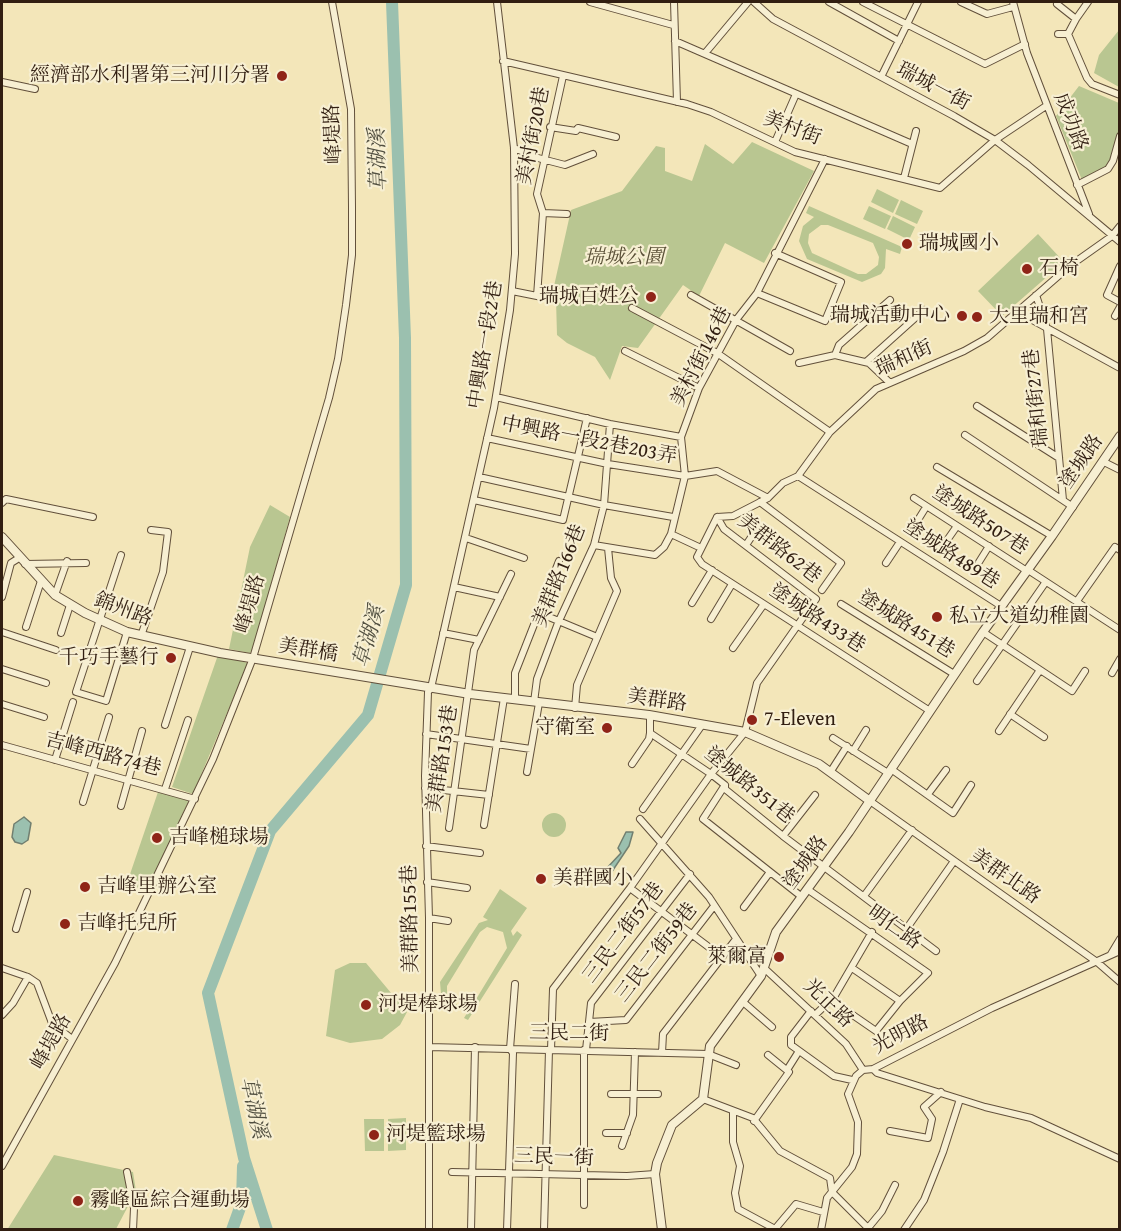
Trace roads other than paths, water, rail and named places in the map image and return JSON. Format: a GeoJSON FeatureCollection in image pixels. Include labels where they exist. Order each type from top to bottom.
{"type":"FeatureCollection","features":[{"type":"Feature","properties":{"kind":"street","name":"峰堤路"},"geometry":{"type":"LineString","coordinates":[[2,1166],[115,963],[195,799],[256,659],[329,398],[346,305],[352,255],[352,141],[347,82],[332,2]]}},
{"type":"Feature","properties":{"kind":"street","name":"中興路一段2巷"},"geometry":{"type":"LineString","coordinates":[[432,688],[496,397],[512,291],[515,223],[514,148],[497,2]]}},
{"type":"Feature","properties":{"kind":"street"},"geometry":{"type":"LineString","coordinates":[[591,2],[674,25]]}},
{"type":"Feature","properties":{"kind":"street"},"geometry":{"type":"LineString","coordinates":[[674,2],[677,102]]}},
{"type":"Feature","properties":{"kind":"street"},"geometry":{"type":"LineString","coordinates":[[706,52],[748,2]]}},
{"type":"Feature","properties":{"kind":"street","name":"瑞城一街"},"geometry":{"type":"LineString","coordinates":[[754,2],[772,20],[994,140],[1089,215]]}},
{"type":"Feature","properties":{"kind":"street"},"geometry":{"type":"LineString","coordinates":[[829,2],[899,41]]}},
{"type":"Feature","properties":{"kind":"street"},"geometry":{"type":"LineString","coordinates":[[863,2],[909,23],[985,64],[1025,44]]}},
{"type":"Feature","properties":{"kind":"street"},"geometry":{"type":"LineString","coordinates":[[881,77],[918,2]]}},
{"type":"Feature","properties":{"kind":"street"},"geometry":{"type":"LineString","coordinates":[[961,2],[987,14],[1013,4]]}},
{"type":"Feature","properties":{"kind":"street"},"geometry":{"type":"LineString","coordinates":[[1068,34],[1088,2]]}},
{"type":"Feature","properties":{"kind":"street","name":"成功路"},"geometry":{"type":"LineString","coordinates":[[1013,4],[1046,106],[1089,215],[1119,242]]}},
{"type":"Feature","properties":{"kind":"street"},"geometry":{"type":"LineString","coordinates":[[1057,4],[1076,19]]}},
{"type":"Feature","properties":{"kind":"street"},"geometry":{"type":"LineString","coordinates":[[1058,34],[1068,34]]}},
{"type":"Feature","properties":{"kind":"street"},"geometry":{"type":"LineString","coordinates":[[1068,34],[1092,84],[1119,95]]}},
{"type":"Feature","properties":{"kind":"street"},"geometry":{"type":"LineString","coordinates":[[675,41],[706,52],[912,144]]}},
{"type":"Feature","properties":{"kind":"street","name":"美村街"},"geometry":{"type":"LineString","coordinates":[[503,62],[677,102],[711,112],[795,152],[940,188],[994,140],[1046,106]]}},
{"type":"Feature","properties":{"kind":"street","name":"美村街20巷"},"geometry":{"type":"LineString","coordinates":[[537,296],[543,213],[537,194],[562,76]]}},
{"type":"Feature","properties":{"kind":"street"},"geometry":{"type":"LineString","coordinates":[[2,82],[35,89]]}},
{"type":"Feature","properties":{"kind":"street"},"geometry":{"type":"LineString","coordinates":[[775,142],[796,94]]}},
{"type":"Feature","properties":{"kind":"street"},"geometry":{"type":"LineString","coordinates":[[550,127],[576,131],[578,128],[616,137]]}},
{"type":"Feature","properties":{"kind":"street"},"geometry":{"type":"LineString","coordinates":[[904,178],[916,130]]}},
{"type":"Feature","properties":{"kind":"street"},"geometry":{"type":"LineString","coordinates":[[1077,185],[1108,169],[1113,161],[1119,136]]}},
{"type":"Feature","properties":{"kind":"street"},"geometry":{"type":"LineString","coordinates":[[514,148],[543,160],[566,165],[592,154]]}},
{"type":"Feature","properties":{"kind":"street","name":"美村街146巷"},"geometry":{"type":"LineString","coordinates":[[671,534],[684,476],[681,436],[699,388],[736,320],[757,293],[775,253],[825,159]]}},
{"type":"Feature","properties":{"kind":"street"},"geometry":{"type":"LineString","coordinates":[[543,213],[567,214]]}},
{"type":"Feature","properties":{"kind":"street","name":"瑞和街"},"geometry":{"type":"LineString","coordinates":[[717,517],[733,516],[768,498],[783,483],[798,476],[830,432],[876,389],[964,351],[987,338],[1016,311],[1112,236],[1119,226]]}},
{"type":"Feature","properties":{"kind":"street"},"geometry":{"type":"LineString","coordinates":[[757,293],[825,321],[841,282],[775,253]]}},
{"type":"Feature","properties":{"kind":"street"},"geometry":{"type":"LineString","coordinates":[[1119,266],[1107,295],[1119,302]]}},
{"type":"Feature","properties":{"kind":"street"},"geometry":{"type":"LineString","coordinates":[[512,291],[551,299]]}},
{"type":"Feature","properties":{"kind":"street"},"geometry":{"type":"LineString","coordinates":[[691,295],[790,351]]}},
{"type":"Feature","properties":{"kind":"street","name":"瑞和街27巷"},"geometry":{"type":"LineString","coordinates":[[1036,295],[1047,329],[1063,500]]}},
{"type":"Feature","properties":{"kind":"street"},"geometry":{"type":"LineString","coordinates":[[835,355],[839,345],[890,300]]}},
{"type":"Feature","properties":{"kind":"street"},"geometry":{"type":"LineString","coordinates":[[1115,316],[1119,307]]}},
{"type":"Feature","properties":{"kind":"street"},"geometry":{"type":"LineString","coordinates":[[632,308],[717,353],[830,432]]}},
{"type":"Feature","properties":{"kind":"street"},"geometry":{"type":"LineString","coordinates":[[866,362],[924,310]]}},
{"type":"Feature","properties":{"kind":"street"},"geometry":{"type":"LineString","coordinates":[[1016,311],[1119,369]]}},
{"type":"Feature","properties":{"kind":"street"},"geometry":{"type":"LineString","coordinates":[[625,351],[699,388]]}},
{"type":"Feature","properties":{"kind":"street"},"geometry":{"type":"LineString","coordinates":[[799,363],[835,355],[866,362],[890,383]]}},
{"type":"Feature","properties":{"kind":"street"},"geometry":{"type":"LineString","coordinates":[[496,397],[610,424],[681,436]]}},
{"type":"Feature","properties":{"kind":"street"},"geometry":{"type":"LineString","coordinates":[[977,406],[1059,458]]}},
{"type":"Feature","properties":{"kind":"street"},"geometry":{"type":"LineString","coordinates":[[474,500],[562,519],[587,418]]}},
{"type":"Feature","properties":{"kind":"street","name":"美群路166巷"},"geometry":{"type":"LineString","coordinates":[[527,772],[537,703],[537,679],[559,621],[594,545],[604,505],[610,424]]}},
{"type":"Feature","properties":{"kind":"street"},"geometry":{"type":"LineString","coordinates":[[964,435],[1072,507]]}},
{"type":"Feature","properties":{"kind":"street","name":"塗城路"},"geometry":{"type":"LineString","coordinates":[[703,1099],[710,1046],[762,972],[776,932],[870,801],[954,674],[1104,462],[1119,436]]}},
{"type":"Feature","properties":{"kind":"street","name":"中興路一段2巷203弄"},"geometry":{"type":"LineString","coordinates":[[487,438],[608,464],[684,476],[717,471],[768,498]]}},
{"type":"Feature","properties":{"kind":"street"},"geometry":{"type":"LineString","coordinates":[[1104,462],[1119,470]]}},
{"type":"Feature","properties":{"kind":"street"},"geometry":{"type":"LineString","coordinates":[[937,467],[1052,536]]}},
{"type":"Feature","properties":{"kind":"street","name":"塗城路489巷"},"geometry":{"type":"LineString","coordinates":[[798,476],[1001,606]]}},
{"type":"Feature","properties":{"kind":"street"},"geometry":{"type":"LineString","coordinates":[[479,477],[604,505],[674,517]]}},
{"type":"Feature","properties":{"kind":"street","name":"塗城路507巷"},"geometry":{"type":"LineString","coordinates":[[914,498],[1119,630]]}},
{"type":"Feature","properties":{"kind":"street"},"geometry":{"type":"LineString","coordinates":[[2,503],[6,499],[93,518]]}},
{"type":"Feature","properties":{"kind":"street"},"geometry":{"type":"LineString","coordinates":[[760,502],[842,563],[822,590]]}},
{"type":"Feature","properties":{"kind":"street"},"geometry":{"type":"LineString","coordinates":[[913,528],[926,507]]}},
{"type":"Feature","properties":{"kind":"street"},"geometry":{"type":"LineString","coordinates":[[594,545],[656,555],[671,534],[701,548],[717,517]]}},
{"type":"Feature","properties":{"kind":"street","name":"美群路62巷"},"geometry":{"type":"LineString","coordinates":[[717,517],[724,529],[816,599],[756,683],[745,732]]}},
{"type":"Feature","properties":{"kind":"street"},"geometry":{"type":"LineString","coordinates":[[943,546],[957,526]]}},
{"type":"Feature","properties":{"kind":"street"},"geometry":{"type":"LineString","coordinates":[[746,545],[758,527]]}},
{"type":"Feature","properties":{"kind":"street"},"geometry":{"type":"LineString","coordinates":[[141,636],[163,572],[168,532],[151,530]]}},
{"type":"Feature","properties":{"kind":"street","name":"錦州路"},"geometry":{"type":"LineString","coordinates":[[2,537],[55,595],[98,619],[141,636],[256,659]]}},
{"type":"Feature","properties":{"kind":"street"},"geometry":{"type":"LineString","coordinates":[[466,538],[524,558]]}},
{"type":"Feature","properties":{"kind":"street"},"geometry":{"type":"LineString","coordinates":[[886,563],[900,542]]}},
{"type":"Feature","properties":{"kind":"street"},"geometry":{"type":"LineString","coordinates":[[979,562],[989,546]]}},
{"type":"Feature","properties":{"kind":"street"},"geometry":{"type":"LineString","coordinates":[[575,708],[577,685],[617,591],[611,578],[608,548]]}},
{"type":"Feature","properties":{"kind":"street","name":"塗城路433巷"},"geometry":{"type":"LineString","coordinates":[[701,548],[697,557],[712,570],[930,711]]}},
{"type":"Feature","properties":{"kind":"street"},"geometry":{"type":"LineString","coordinates":[[1077,601],[1116,548],[1119,550]]}},
{"type":"Feature","properties":{"kind":"street"},"geometry":{"type":"LineString","coordinates":[[121,555],[98,619],[76,692],[106,701],[127,632]]}},
{"type":"Feature","properties":{"kind":"street"},"geometry":{"type":"LineString","coordinates":[[2,597],[11,563],[22,561],[86,562]]}},
{"type":"Feature","properties":{"kind":"street"},"geometry":{"type":"LineString","coordinates":[[55,595],[67,561]]}},
{"type":"Feature","properties":{"kind":"street"},"geometry":{"type":"LineString","coordinates":[[515,700],[514,673],[559,561]]}},
{"type":"Feature","properties":{"kind":"street"},"geometry":{"type":"LineString","coordinates":[[692,603],[712,570]]}},
{"type":"Feature","properties":{"kind":"street","name":"美群路153巷"},"geometry":{"type":"LineString","coordinates":[[449,828],[470,694],[474,650],[511,574]]}},
{"type":"Feature","properties":{"kind":"street"},"geometry":{"type":"LineString","coordinates":[[26,627],[41,581]]}},
{"type":"Feature","properties":{"kind":"street"},"geometry":{"type":"LineString","coordinates":[[977,681],[1045,583]]}},
{"type":"Feature","properties":{"kind":"street"},"geometry":{"type":"LineString","coordinates":[[711,619],[732,584]]}},
{"type":"Feature","properties":{"kind":"street"},"geometry":{"type":"LineString","coordinates":[[454,587],[500,597]]}},
{"type":"Feature","properties":{"kind":"street"},"geometry":{"type":"LineString","coordinates":[[734,648],[764,604]]}},
{"type":"Feature","properties":{"kind":"street","name":"塗城路451巷"},"geometry":{"type":"LineString","coordinates":[[841,604],[954,674]]}},
{"type":"Feature","properties":{"kind":"street"},"geometry":{"type":"LineString","coordinates":[[61,633],[70,605]]}},
{"type":"Feature","properties":{"kind":"street"},"geometry":{"type":"LineString","coordinates":[[537,612],[597,637]]}},
{"type":"Feature","properties":{"kind":"street"},"geometry":{"type":"LineString","coordinates":[[2,632],[56,650]]}},
{"type":"Feature","properties":{"kind":"street"},"geometry":{"type":"LineString","coordinates":[[983,632],[1071,691],[1085,671]]}},
{"type":"Feature","properties":{"kind":"street"},"geometry":{"type":"LineString","coordinates":[[443,633],[479,640]]}},
{"type":"Feature","properties":{"kind":"street"},"geometry":{"type":"LineString","coordinates":[[165,725],[190,647]]}},
{"type":"Feature","properties":{"kind":"street","name":"美群橋"},"geometry":{"type":"LineString","coordinates":[[256,659],[421,686]]}},
{"type":"Feature","properties":{"kind":"street"},"geometry":{"type":"LineString","coordinates":[[1113,673],[1119,659]]}},
{"type":"Feature","properties":{"kind":"street"},"geometry":{"type":"LineString","coordinates":[[2,669],[46,683]]}},
{"type":"Feature","properties":{"kind":"street"},"geometry":{"type":"LineString","coordinates":[[999,731],[1040,670]]}},
{"type":"Feature","properties":{"kind":"street","name":"美群路"},"geometry":{"type":"LineString","coordinates":[[421,686],[575,708],[650,716],[745,732],[831,771],[870,801]]}},
{"type":"Feature","properties":{"kind":"street","name":"美群路155巷"},"geometry":{"type":"LineString","coordinates":[[429,1227],[429,918],[425,788],[428,692],[432,688]]}},
{"type":"Feature","properties":{"kind":"street"},"geometry":{"type":"LineString","coordinates":[[484,825],[504,698]]}},
{"type":"Feature","properties":{"kind":"street"},"geometry":{"type":"LineString","coordinates":[[55,760],[73,702]]}},
{"type":"Feature","properties":{"kind":"street"},"geometry":{"type":"LineString","coordinates":[[2,704],[44,717]]}},
{"type":"Feature","properties":{"kind":"street"},"geometry":{"type":"LineString","coordinates":[[1010,714],[1044,737]]}},
{"type":"Feature","properties":{"kind":"street"},"geometry":{"type":"LineString","coordinates":[[632,764],[649,739],[650,716]]}},
{"type":"Feature","properties":{"kind":"street"},"geometry":{"type":"LineString","coordinates":[[83,802],[109,717]]}},
{"type":"Feature","properties":{"kind":"street"},"geometry":{"type":"LineString","coordinates":[[165,789],[188,720]]}},
{"type":"Feature","properties":{"kind":"street"},"geometry":{"type":"LineString","coordinates":[[643,809],[702,725]]}},
{"type":"Feature","properties":{"kind":"street"},"geometry":{"type":"LineString","coordinates":[[831,771],[866,730]]}},
{"type":"Feature","properties":{"kind":"street"},"geometry":{"type":"LineString","coordinates":[[121,806],[142,731]]}},
{"type":"Feature","properties":{"kind":"street"},"geometry":{"type":"LineString","coordinates":[[544,1230],[553,989],[630,888],[711,774],[745,732]]}},
{"type":"Feature","properties":{"kind":"street","name":"塗城路351巷"},"geometry":{"type":"LineString","coordinates":[[650,733],[711,774],[725,785],[725,789],[783,836],[936,951]]}},
{"type":"Feature","properties":{"kind":"street"},"geometry":{"type":"LineString","coordinates":[[426,734],[531,749]]}},
{"type":"Feature","properties":{"kind":"street"},"geometry":{"type":"LineString","coordinates":[[833,738],[928,794],[953,813],[971,785]]}},
{"type":"Feature","properties":{"kind":"street","name":"吉峰西路74巷"},"geometry":{"type":"LineString","coordinates":[[2,744],[128,782],[165,789],[195,799]]}},
{"type":"Feature","properties":{"kind":"street"},"geometry":{"type":"LineString","coordinates":[[928,794],[946,770]]}},
{"type":"Feature","properties":{"kind":"street","name":"明仁路"},"geometry":{"type":"LineString","coordinates":[[725,785],[703,819],[770,872],[872,932],[928,973],[900,1001]]}},
{"type":"Feature","properties":{"kind":"street"},"geometry":{"type":"LineString","coordinates":[[425,788],[489,795]]}},
{"type":"Feature","properties":{"kind":"street"},"geometry":{"type":"LineString","coordinates":[[783,836],[815,795]]}},
{"type":"Feature","properties":{"kind":"street","name":"美群北路"},"geometry":{"type":"LineString","coordinates":[[870,801],[1097,962],[1119,982]]}},
{"type":"Feature","properties":{"kind":"street","name":"光正路"},"geometry":{"type":"LineString","coordinates":[[640,819],[690,874],[762,972],[813,1013],[846,1044],[863,1070]]}},
{"type":"Feature","properties":{"kind":"street"},"geometry":{"type":"LineString","coordinates":[[864,896],[912,830]]}},
{"type":"Feature","properties":{"kind":"street"},"geometry":{"type":"LineString","coordinates":[[426,846],[480,853]]}},
{"type":"Feature","properties":{"kind":"street"},"geometry":{"type":"LineString","coordinates":[[907,928],[954,861]]}},
{"type":"Feature","properties":{"kind":"street"},"geometry":{"type":"LineString","coordinates":[[744,908],[770,872]]}},
{"type":"Feature","properties":{"kind":"street","name":"三民二街57巷"},"geometry":{"type":"LineString","coordinates":[[584,1204],[585,1050],[591,1004],[690,874]]}},
{"type":"Feature","properties":{"kind":"street"},"geometry":{"type":"LineString","coordinates":[[427,882],[467,888]]}},
{"type":"Feature","properties":{"kind":"street"},"geometry":{"type":"LineString","coordinates":[[630,888],[722,957]]}},
{"type":"Feature","properties":{"kind":"street"},"geometry":{"type":"LineString","coordinates":[[16,929],[27,892]]}},
{"type":"Feature","properties":{"kind":"street","name":"三民二街59巷"},"geometry":{"type":"LineString","coordinates":[[589,1022],[626,1020],[714,906]]}},
{"type":"Feature","properties":{"kind":"street"},"geometry":{"type":"LineString","coordinates":[[429,918],[448,921]]}},
{"type":"Feature","properties":{"kind":"street"},"geometry":{"type":"LineString","coordinates":[[852,1080],[834,1076],[790,1045],[791,1037],[813,1013],[831,1000],[872,932]]}},
{"type":"Feature","properties":{"kind":"street"},"geometry":{"type":"LineString","coordinates":[[662,1053],[663,1034],[736,939]]}},
{"type":"Feature","properties":{"kind":"street"},"geometry":{"type":"LineString","coordinates":[[1110,955],[1119,939]]}},
{"type":"Feature","properties":{"kind":"street","name":"光明路"},"geometry":{"type":"LineString","coordinates":[[1119,951],[964,1021],[873,1069],[877,1073],[960,1099],[1031,1118],[1119,1159]]}},
{"type":"Feature","properties":{"kind":"street"},"geometry":{"type":"LineString","coordinates":[[2,968],[28,977],[37,983],[52,1023],[72,1039]]}},
{"type":"Feature","properties":{"kind":"street"},"geometry":{"type":"LineString","coordinates":[[831,1000],[876,1031],[900,1001],[852,968]]}},
{"type":"Feature","properties":{"kind":"street"},"geometry":{"type":"LineString","coordinates":[[2,1015],[13,1003],[28,977]]}},
{"type":"Feature","properties":{"kind":"street"},"geometry":{"type":"LineString","coordinates":[[507,1230],[513,1053],[510,1049],[515,984]]}},
{"type":"Feature","properties":{"kind":"street"},"geometry":{"type":"LineString","coordinates":[[743,1002],[772,1027]]}},
{"type":"Feature","properties":{"kind":"street","name":"三民二街"},"geometry":{"type":"LineString","coordinates":[[429,1047],[708,1054],[735,1062]]}},
{"type":"Feature","properties":{"kind":"street"},"geometry":{"type":"LineString","coordinates":[[471,1230],[475,1047]]}},
{"type":"Feature","properties":{"kind":"street"},"geometry":{"type":"LineString","coordinates":[[754,1121],[789,1072],[787,1070],[799,1051]]}},
{"type":"Feature","properties":{"kind":"street"},"geometry":{"type":"LineString","coordinates":[[622,1146],[633,1115],[635,1052]]}},
{"type":"Feature","properties":{"kind":"street"},"geometry":{"type":"LineString","coordinates":[[768,1055],[787,1070]]}},
{"type":"Feature","properties":{"kind":"street"},"geometry":{"type":"LineString","coordinates":[[821,1230],[823,1212],[842,1176],[854,1163],[859,1141],[858,1122],[848,1094],[852,1080],[863,1070],[873,1069]]}},
{"type":"Feature","properties":{"kind":"street"},"geometry":{"type":"LineString","coordinates":[[890,1131],[928,1138],[932,1119],[924,1107],[942,1092]]}},
{"type":"Feature","properties":{"kind":"street"},"geometry":{"type":"LineString","coordinates":[[611,1094],[658,1094]]}},
{"type":"Feature","properties":{"kind":"street"},"geometry":{"type":"LineString","coordinates":[[662,1230],[655,1174],[657,1163],[672,1125],[703,1099],[754,1121],[780,1151],[830,1178],[832,1192],[869,1229],[882,1211],[895,1185]]}},
{"type":"Feature","properties":{"kind":"street"},"geometry":{"type":"LineString","coordinates":[[904,1230],[924,1200],[960,1099]]}},
{"type":"Feature","properties":{"kind":"street"},"geometry":{"type":"LineString","coordinates":[[734,1112],[733,1142],[740,1166],[735,1193],[738,1209],[775,1229],[796,1204],[823,1212]]}},
{"type":"Feature","properties":{"kind":"street"},"geometry":{"type":"LineString","coordinates":[[606,1132],[627,1133]]}},
{"type":"Feature","properties":{"kind":"street"},"geometry":{"type":"LineString","coordinates":[[127,1172],[134,1208],[133,1230]]}},
{"type":"Feature","properties":{"kind":"street","name":"三民一街"},"geometry":{"type":"LineString","coordinates":[[452,1172],[655,1174]]}},
{"type":"Feature","properties":{"kind":"waterway","name":"草湖溪"},"geometry":{"type":"LineString","coordinates":[[267,1230],[244,1158],[208,993],[270,831],[368,715],[406,585],[405,338],[392,2]]}},
{"type":"Feature","properties":{"kind":"waterway"},"geometry":{"type":"LineString","coordinates":[[232,1230],[242,1202],[243,1166]]}},
{"type":"Feature","properties":{"kind":"place","name":"經濟部水利署第三河川分署"},"geometry":{"type":"Point","coordinates":[282,76]}},
{"type":"Feature","properties":{"kind":"place","name":"瑞城國小"},"geometry":{"type":"Point","coordinates":[907,244]}},
{"type":"Feature","properties":{"kind":"place","name":"石椅"},"geometry":{"type":"Point","coordinates":[1027,269]}},
{"type":"Feature","properties":{"kind":"place","name":"瑞城百姓公"},"geometry":{"type":"Point","coordinates":[651,297]}},
{"type":"Feature","properties":{"kind":"place","name":"瑞城活動中心"},"geometry":{"type":"Point","coordinates":[962,316]}},
{"type":"Feature","properties":{"kind":"place","name":"大里瑞和宮"},"geometry":{"type":"Point","coordinates":[977,317]}},
{"type":"Feature","properties":{"kind":"place","name":"私立大道幼稚園"},"geometry":{"type":"Point","coordinates":[937,617]}},
{"type":"Feature","properties":{"kind":"place","name":"千巧手藝行"},"geometry":{"type":"Point","coordinates":[171,658]}},
{"type":"Feature","properties":{"kind":"place","name":"7-Eleven"},"geometry":{"type":"Point","coordinates":[752,720]}},
{"type":"Feature","properties":{"kind":"place","name":"守衛室"},"geometry":{"type":"Point","coordinates":[607,728]}},
{"type":"Feature","properties":{"kind":"place","name":"吉峰槌球場"},"geometry":{"type":"Point","coordinates":[157,838]}},
{"type":"Feature","properties":{"kind":"place","name":"美群國小"},"geometry":{"type":"Point","coordinates":[541,879]}},
{"type":"Feature","properties":{"kind":"place","name":"吉峰里辦公室"},"geometry":{"type":"Point","coordinates":[85,887]}},
{"type":"Feature","properties":{"kind":"place","name":"吉峰托兒所"},"geometry":{"type":"Point","coordinates":[65,924]}},
{"type":"Feature","properties":{"kind":"place","name":"萊爾富"},"geometry":{"type":"Point","coordinates":[779,957]}},
{"type":"Feature","properties":{"kind":"place","name":"河堤棒球場"},"geometry":{"type":"Point","coordinates":[366,1005]}},
{"type":"Feature","properties":{"kind":"place","name":"河堤籃球場"},"geometry":{"type":"Point","coordinates":[374,1135]}},
{"type":"Feature","properties":{"kind":"place","name":"霧峰區綜合運動場"},"geometry":{"type":"Point","coordinates":[78,1201]}},
{"type":"Feature","properties":{"kind":"park label","name":"瑞城公園"},"geometry":{"type":"Point","coordinates":[624,258]}}]}
